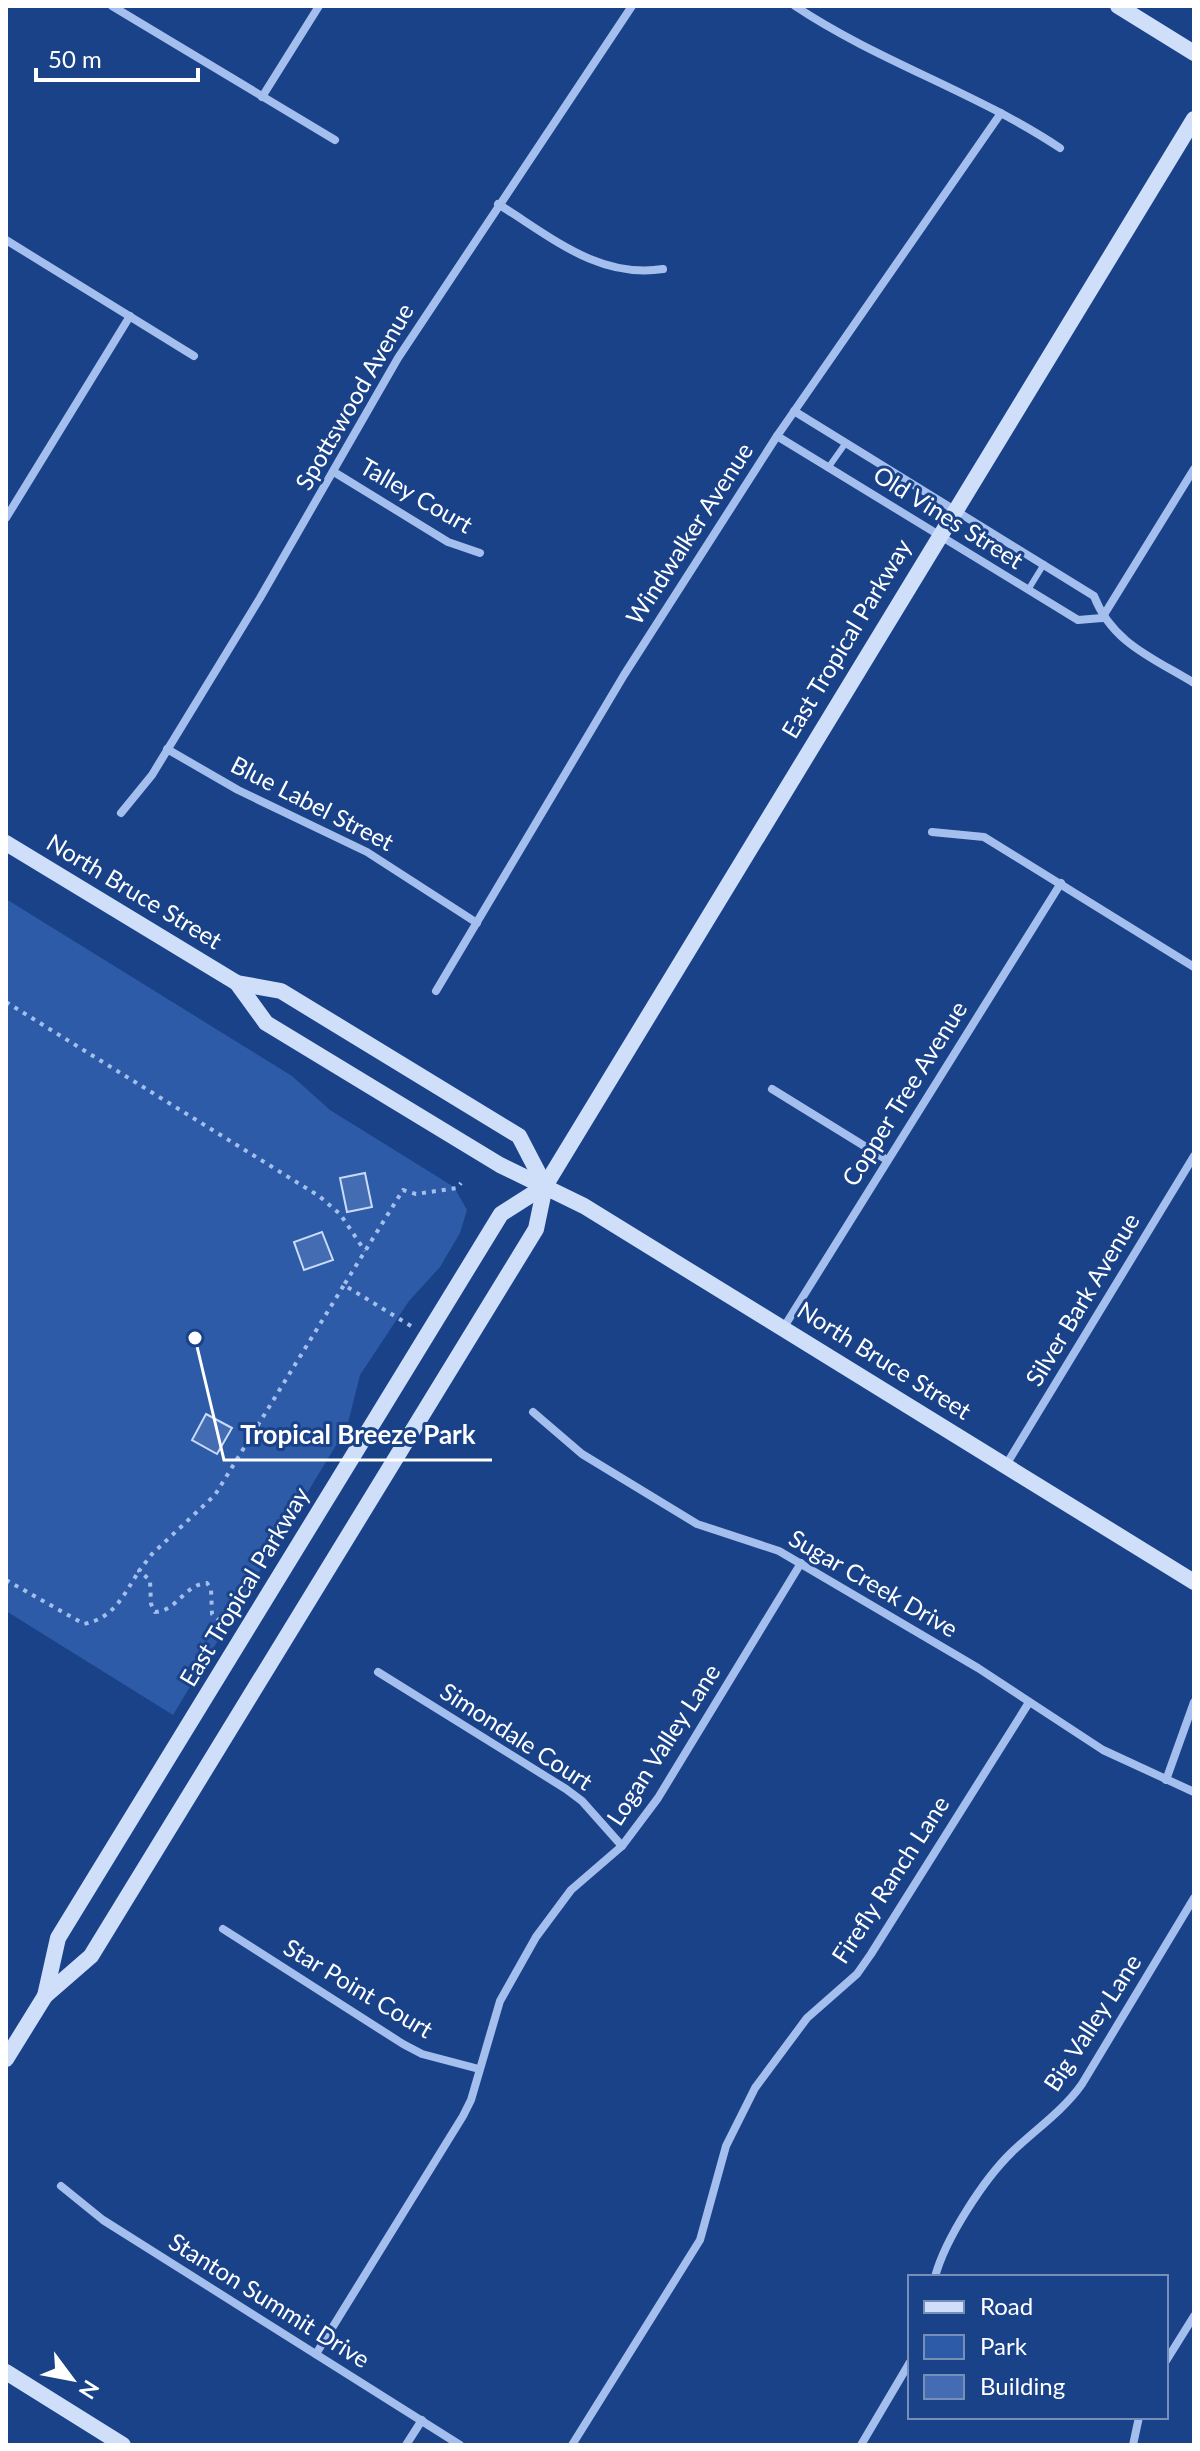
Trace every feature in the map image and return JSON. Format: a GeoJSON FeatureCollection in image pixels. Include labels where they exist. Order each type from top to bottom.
{"type":"FeatureCollection","features":[{"type":"Feature","properties":{"kind":"main road"},"geometry":{"type":"LineString","coordinates":[[1118,6],[1194,53]]}},
{"type":"Feature","properties":{"kind":"main road","name":"East Tropical Parkway"},"geometry":{"type":"LineString","coordinates":[[6,2059],[45,1996],[91,1956],[536,1229],[545,1186],[1194,119]]}},
{"type":"Feature","properties":{"kind":"main road","name":"North Bruce Street"},"geometry":{"type":"LineString","coordinates":[[6,843],[237,983],[281,991],[519,1136],[545,1186]]}},
{"type":"Feature","properties":{"kind":"main road","name":"North Bruce Street"},"geometry":{"type":"LineString","coordinates":[[237,983],[266,1023],[500,1165],[584,1206],[1194,1582]]}},
{"type":"Feature","properties":{"kind":"main road","name":"East Tropical Parkway"},"geometry":{"type":"LineString","coordinates":[[45,1996],[58,1938],[501,1214],[545,1186]]}},
{"type":"Feature","properties":{"kind":"main road"},"geometry":{"type":"LineString","coordinates":[[6,2372],[123,2445]]}},
{"type":"Feature","properties":{"kind":"street"},"geometry":{"type":"LineString","coordinates":[[112,6],[335,140]]}},
{"type":"Feature","properties":{"kind":"street"},"geometry":{"type":"LineString","coordinates":[[262,97],[319,6]]}},
{"type":"Feature","properties":{"kind":"street","name":"Spottswood Avenue"},"geometry":{"type":"LineString","coordinates":[[121,813],[134,800],[167,749],[334,472],[398,358],[632,6]]}},
{"type":"Feature","properties":{"kind":"street"},"geometry":{"type":"LineString","coordinates":[[795,6],[842,37],[1001,113],[1060,148]]}},
{"type":"Feature","properties":{"kind":"street","name":"Windwalker Avenue"},"geometry":{"type":"LineString","coordinates":[[436,991],[624,675],[777,436],[1001,113]]}},
{"type":"Feature","properties":{"kind":"street"},"geometry":{"type":"LineString","coordinates":[[498,204],[593,263],[642,272],[663,269]]}},
{"type":"Feature","properties":{"kind":"street"},"geometry":{"type":"LineString","coordinates":[[6,240],[194,356]]}},
{"type":"Feature","properties":{"kind":"street"},"geometry":{"type":"LineString","coordinates":[[6,518],[130,316]]}},
{"type":"Feature","properties":{"kind":"street","name":"Old Vines Street"},"geometry":{"type":"LineString","coordinates":[[794,411],[1094,596],[1102,618],[1115,634],[1194,683]]}},
{"type":"Feature","properties":{"kind":"street","name":"Old Vines Street"},"geometry":{"type":"LineString","coordinates":[[777,436],[1078,620],[1102,618]]}},
{"type":"Feature","properties":{"kind":"street"},"geometry":{"type":"LineString","coordinates":[[1102,618],[1194,469]]}},
{"type":"Feature","properties":{"kind":"street","name":"Talley Court"},"geometry":{"type":"LineString","coordinates":[[334,472],[448,542],[480,553]]}},
{"type":"Feature","properties":{"kind":"street","name":"Blue Label Street"},"geometry":{"type":"LineString","coordinates":[[167,749],[238,790],[357,846],[477,923]]}},
{"type":"Feature","properties":{"kind":"street"},"geometry":{"type":"LineString","coordinates":[[932,832],[984,837],[1194,967]]}},
{"type":"Feature","properties":{"kind":"street","name":"Copper Tree Avenue"},"geometry":{"type":"LineString","coordinates":[[784,1327],[1061,883]]}},
{"type":"Feature","properties":{"kind":"street"},"geometry":{"type":"LineString","coordinates":[[772,1089],[887,1160]]}},
{"type":"Feature","properties":{"kind":"street","name":"Silver Bark Avenue"},"geometry":{"type":"LineString","coordinates":[[1006,1465],[1194,1156]]}},
{"type":"Feature","properties":{"kind":"street","name":"Sugar Creek Drive"},"geometry":{"type":"LineString","coordinates":[[533,1412],[582,1454],[697,1524],[779,1551],[978,1668],[1028,1704],[1103,1750],[1194,1792]]}},
{"type":"Feature","properties":{"kind":"street","name":"Logan Valley Lane"},"geometry":{"type":"LineString","coordinates":[[316,2354],[463,2116],[500,2001],[551,1913],[571,1890],[622,1846],[658,1798],[801,1563]]}},
{"type":"Feature","properties":{"kind":"street","name":"Simondale Court"},"geometry":{"type":"LineString","coordinates":[[378,1672],[566,1789],[582,1801],[622,1846]]}},
{"type":"Feature","properties":{"kind":"street"},"geometry":{"type":"LineString","coordinates":[[1166,1780],[1194,1702]]}},
{"type":"Feature","properties":{"kind":"street","name":"Firefly Ranch Lane"},"geometry":{"type":"LineString","coordinates":[[572,2445],[700,2240],[726,2146],[755,2088],[807,2018],[857,1974],[1028,1704]]}},
{"type":"Feature","properties":{"kind":"street","name":"Big Valley Lane"},"geometry":{"type":"LineString","coordinates":[[936,2275],[946,2248],[989,2177],[1009,2154],[1069,2103],[1194,1898]]}},
{"type":"Feature","properties":{"kind":"street","name":"Star Point Court"},"geometry":{"type":"LineString","coordinates":[[223,1929],[403,2044],[422,2054],[479,2069]]}},
{"type":"Feature","properties":{"kind":"street","name":"Stanton Summit Drive"},"geometry":{"type":"LineString","coordinates":[[61,2186],[103,2220],[460,2445]]}},
{"type":"Feature","properties":{"kind":"street"},"geometry":{"type":"LineString","coordinates":[[1168,2358],[1194,2316]]}},
{"type":"Feature","properties":{"kind":"street"},"geometry":{"type":"LineString","coordinates":[[861,2445],[908,2365]]}},
{"type":"Feature","properties":{"kind":"street"},"geometry":{"type":"LineString","coordinates":[[1133,2445],[1139,2419]]}},
{"type":"Feature","properties":{"kind":"street"},"geometry":{"type":"LineString","coordinates":[[406,2445],[422,2420]]}},
{"type":"Feature","properties":{"kind":"lane"},"geometry":{"type":"LineString","coordinates":[[828,468],[845,444]]}},
{"type":"Feature","properties":{"kind":"lane"},"geometry":{"type":"LineString","coordinates":[[1028,590],[1044,564]]}},
{"type":"Feature","properties":{"kind":"path"},"geometry":{"type":"LineString","coordinates":[[6,1002],[319,1196],[340,1214],[365,1251]]}},
{"type":"Feature","properties":{"kind":"path"},"geometry":{"type":"LineString","coordinates":[[6,1580],[84,1624],[102,1620],[115,1609],[139,1571],[160,1546],[215,1495],[403,1190],[416,1194],[457,1188],[461,1183]]}},
{"type":"Feature","properties":{"kind":"path"},"geometry":{"type":"LineString","coordinates":[[344,1285],[427,1335]]}},
{"type":"Feature","properties":{"kind":"path"},"geometry":{"type":"LineString","coordinates":[[139,1571],[150,1580],[151,1604],[155,1612],[165,1611],[197,1583],[207,1583],[211,1589],[212,1614],[220,1621]]}},
{"type":"Feature","properties":{"kind":"green space"},"geometry":{"type":"Polygon","coordinates":[[[6,899],[292,1076],[330,1110],[454,1187],[467,1210],[460,1233],[440,1267],[409,1301],[360,1375],[347,1427],[173,1715],[6,1611],[6,899]]]}},
{"type":"Feature","properties":{"kind":"building"},"geometry":{"type":"Polygon","coordinates":[[[365,1173],[372,1207],[347,1212],[340,1178],[365,1173]]]}},
{"type":"Feature","properties":{"kind":"building"},"geometry":{"type":"Polygon","coordinates":[[[322,1232],[333,1260],[304,1270],[294,1242],[322,1232]]]}},
{"type":"Feature","properties":{"kind":"building"},"geometry":{"type":"Polygon","coordinates":[[[206,1414],[232,1428],[217,1454],[192,1440],[206,1414]]]}},
{"type":"Feature","properties":{"kind":"place","name":"Tropical Breeze Park"},"geometry":{"type":"Point","coordinates":[195,1338]}}]}
